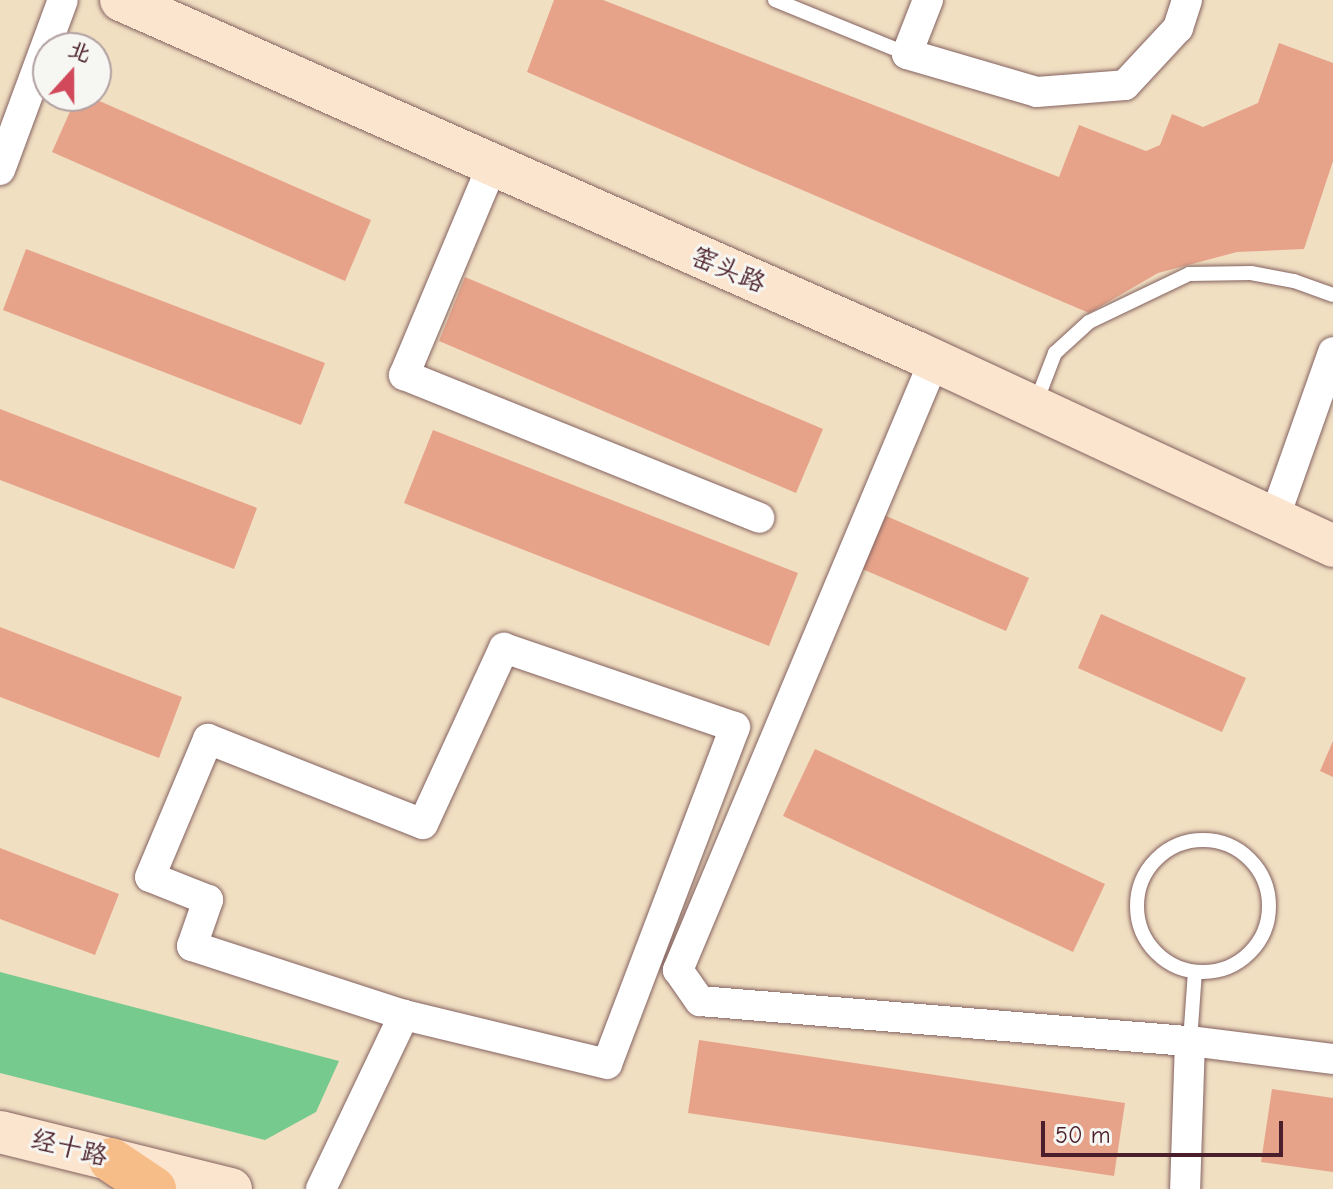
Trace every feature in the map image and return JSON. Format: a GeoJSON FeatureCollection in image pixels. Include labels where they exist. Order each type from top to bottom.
{"type":"FeatureCollection","features":[{"type":"Feature","properties":{"kind":"highway"},"geometry":{"type":"LineString","coordinates":[[111,1160],[154,1189]]}},
{"type":"Feature","properties":{"kind":"main road","name":"窑头路"},"geometry":{"type":"LineString","coordinates":[[121,0],[934,361],[1333,546]]}},
{"type":"Feature","properties":{"kind":"main road","name":"经十路"},"geometry":{"type":"LineString","coordinates":[[0,1132],[231,1189]]}},
{"type":"Feature","properties":{"kind":"street"},"geometry":{"type":"LineString","coordinates":[[0,170],[63,0]]}},
{"type":"Feature","properties":{"kind":"street"},"geometry":{"type":"LineString","coordinates":[[928,0],[907,54],[1037,92],[1125,85],[1178,28],[1187,0]]}},
{"type":"Feature","properties":{"kind":"street"},"geometry":{"type":"LineString","coordinates":[[492,166],[404,375],[759,518]]}},
{"type":"Feature","properties":{"kind":"street"},"geometry":{"type":"LineString","coordinates":[[1274,519],[1333,352]]}},
{"type":"Feature","properties":{"kind":"street"},"geometry":{"type":"LineString","coordinates":[[934,361],[678,970],[700,1001],[1190,1041],[1333,1059]]}},
{"type":"Feature","properties":{"kind":"street"},"geometry":{"type":"LineString","coordinates":[[504,648],[735,727],[607,1064],[404,1015],[192,946],[208,900],[150,877],[208,739],[423,824],[504,648]]}},
{"type":"Feature","properties":{"kind":"street"},"geometry":{"type":"LineString","coordinates":[[321,1189],[404,1015]]}},
{"type":"Feature","properties":{"kind":"street"},"geometry":{"type":"LineString","coordinates":[[1185,1189],[1190,1041]]}},
{"type":"Feature","properties":{"kind":"lane"},"geometry":{"type":"LineString","coordinates":[[775,0],[907,54]]}},
{"type":"Feature","properties":{"kind":"lane"},"geometry":{"type":"LineString","coordinates":[[1034,407],[1055,353],[1089,322],[1189,274],[1251,273],[1294,281],[1333,295]]}},
{"type":"Feature","properties":{"kind":"lane"},"geometry":{"type":"LineString","coordinates":[[1202,839],[1225,843],[1245,854],[1260,871],[1268,891],[1269,912],[1264,932],[1253,950],[1237,964],[1217,971],[1195,972],[1175,967],[1158,955],[1143,937],[1136,915],[1137,893],[1145,872],[1160,854],[1179,843],[1202,839]]}},
{"type":"Feature","properties":{"kind":"lane"},"geometry":{"type":"LineString","coordinates":[[1190,1041],[1195,972]]}},
{"type":"Feature","properties":{"kind":"green space"},"geometry":{"type":"Polygon","coordinates":[[[0,972],[339,1061],[316,1112],[265,1140],[0,1073],[0,972]]]}},
{"type":"Feature","properties":{"kind":"building"},"geometry":{"type":"Polygon","coordinates":[[[554,0],[603,0],[1059,177],[1079,125],[1146,151],[1160,145],[1172,114],[1203,127],[1258,103],[1279,43],[1333,63],[1333,161],[1304,249],[1237,252],[1158,273],[1089,313],[527,72],[554,0]]]}},
{"type":"Feature","properties":{"kind":"building"},"geometry":{"type":"Polygon","coordinates":[[[112,107],[371,220],[345,281],[52,152],[70,112],[112,112],[112,107]]]}},
{"type":"Feature","properties":{"kind":"building"},"geometry":{"type":"Polygon","coordinates":[[[26,249],[325,363],[301,425],[3,310],[26,249]]]}},
{"type":"Feature","properties":{"kind":"building"},"geometry":{"type":"Polygon","coordinates":[[[465,277],[823,429],[796,493],[439,341],[465,277]]]}},
{"type":"Feature","properties":{"kind":"building"},"geometry":{"type":"Polygon","coordinates":[[[0,409],[257,508],[234,569],[0,480],[0,409]]]}},
{"type":"Feature","properties":{"kind":"building"},"geometry":{"type":"Polygon","coordinates":[[[433,430],[798,573],[769,646],[404,503],[433,430]]]}},
{"type":"Feature","properties":{"kind":"building"},"geometry":{"type":"Polygon","coordinates":[[[884,515],[1029,578],[1006,631],[860,568],[884,515]]]}},
{"type":"Feature","properties":{"kind":"building"},"geometry":{"type":"Polygon","coordinates":[[[1101,614],[1246,678],[1222,732],[1078,668],[1101,614]]]}},
{"type":"Feature","properties":{"kind":"building"},"geometry":{"type":"Polygon","coordinates":[[[0,627],[182,697],[159,758],[0,697],[0,627]]]}},
{"type":"Feature","properties":{"kind":"building"},"geometry":{"type":"Polygon","coordinates":[[[1333,741],[1333,777],[1320,771],[1333,741]]]}},
{"type":"Feature","properties":{"kind":"building"},"geometry":{"type":"Polygon","coordinates":[[[815,749],[1105,884],[1073,952],[783,816],[815,749]]]}},
{"type":"Feature","properties":{"kind":"building"},"geometry":{"type":"Polygon","coordinates":[[[0,848],[119,894],[95,955],[0,919],[0,848]]]}},
{"type":"Feature","properties":{"kind":"building"},"geometry":{"type":"Polygon","coordinates":[[[699,1040],[1125,1103],[1114,1176],[688,1113],[699,1040]]]}},
{"type":"Feature","properties":{"kind":"building"},"geometry":{"type":"Polygon","coordinates":[[[1272,1089],[1333,1098],[1333,1172],[1261,1162],[1272,1089]]]}}]}
